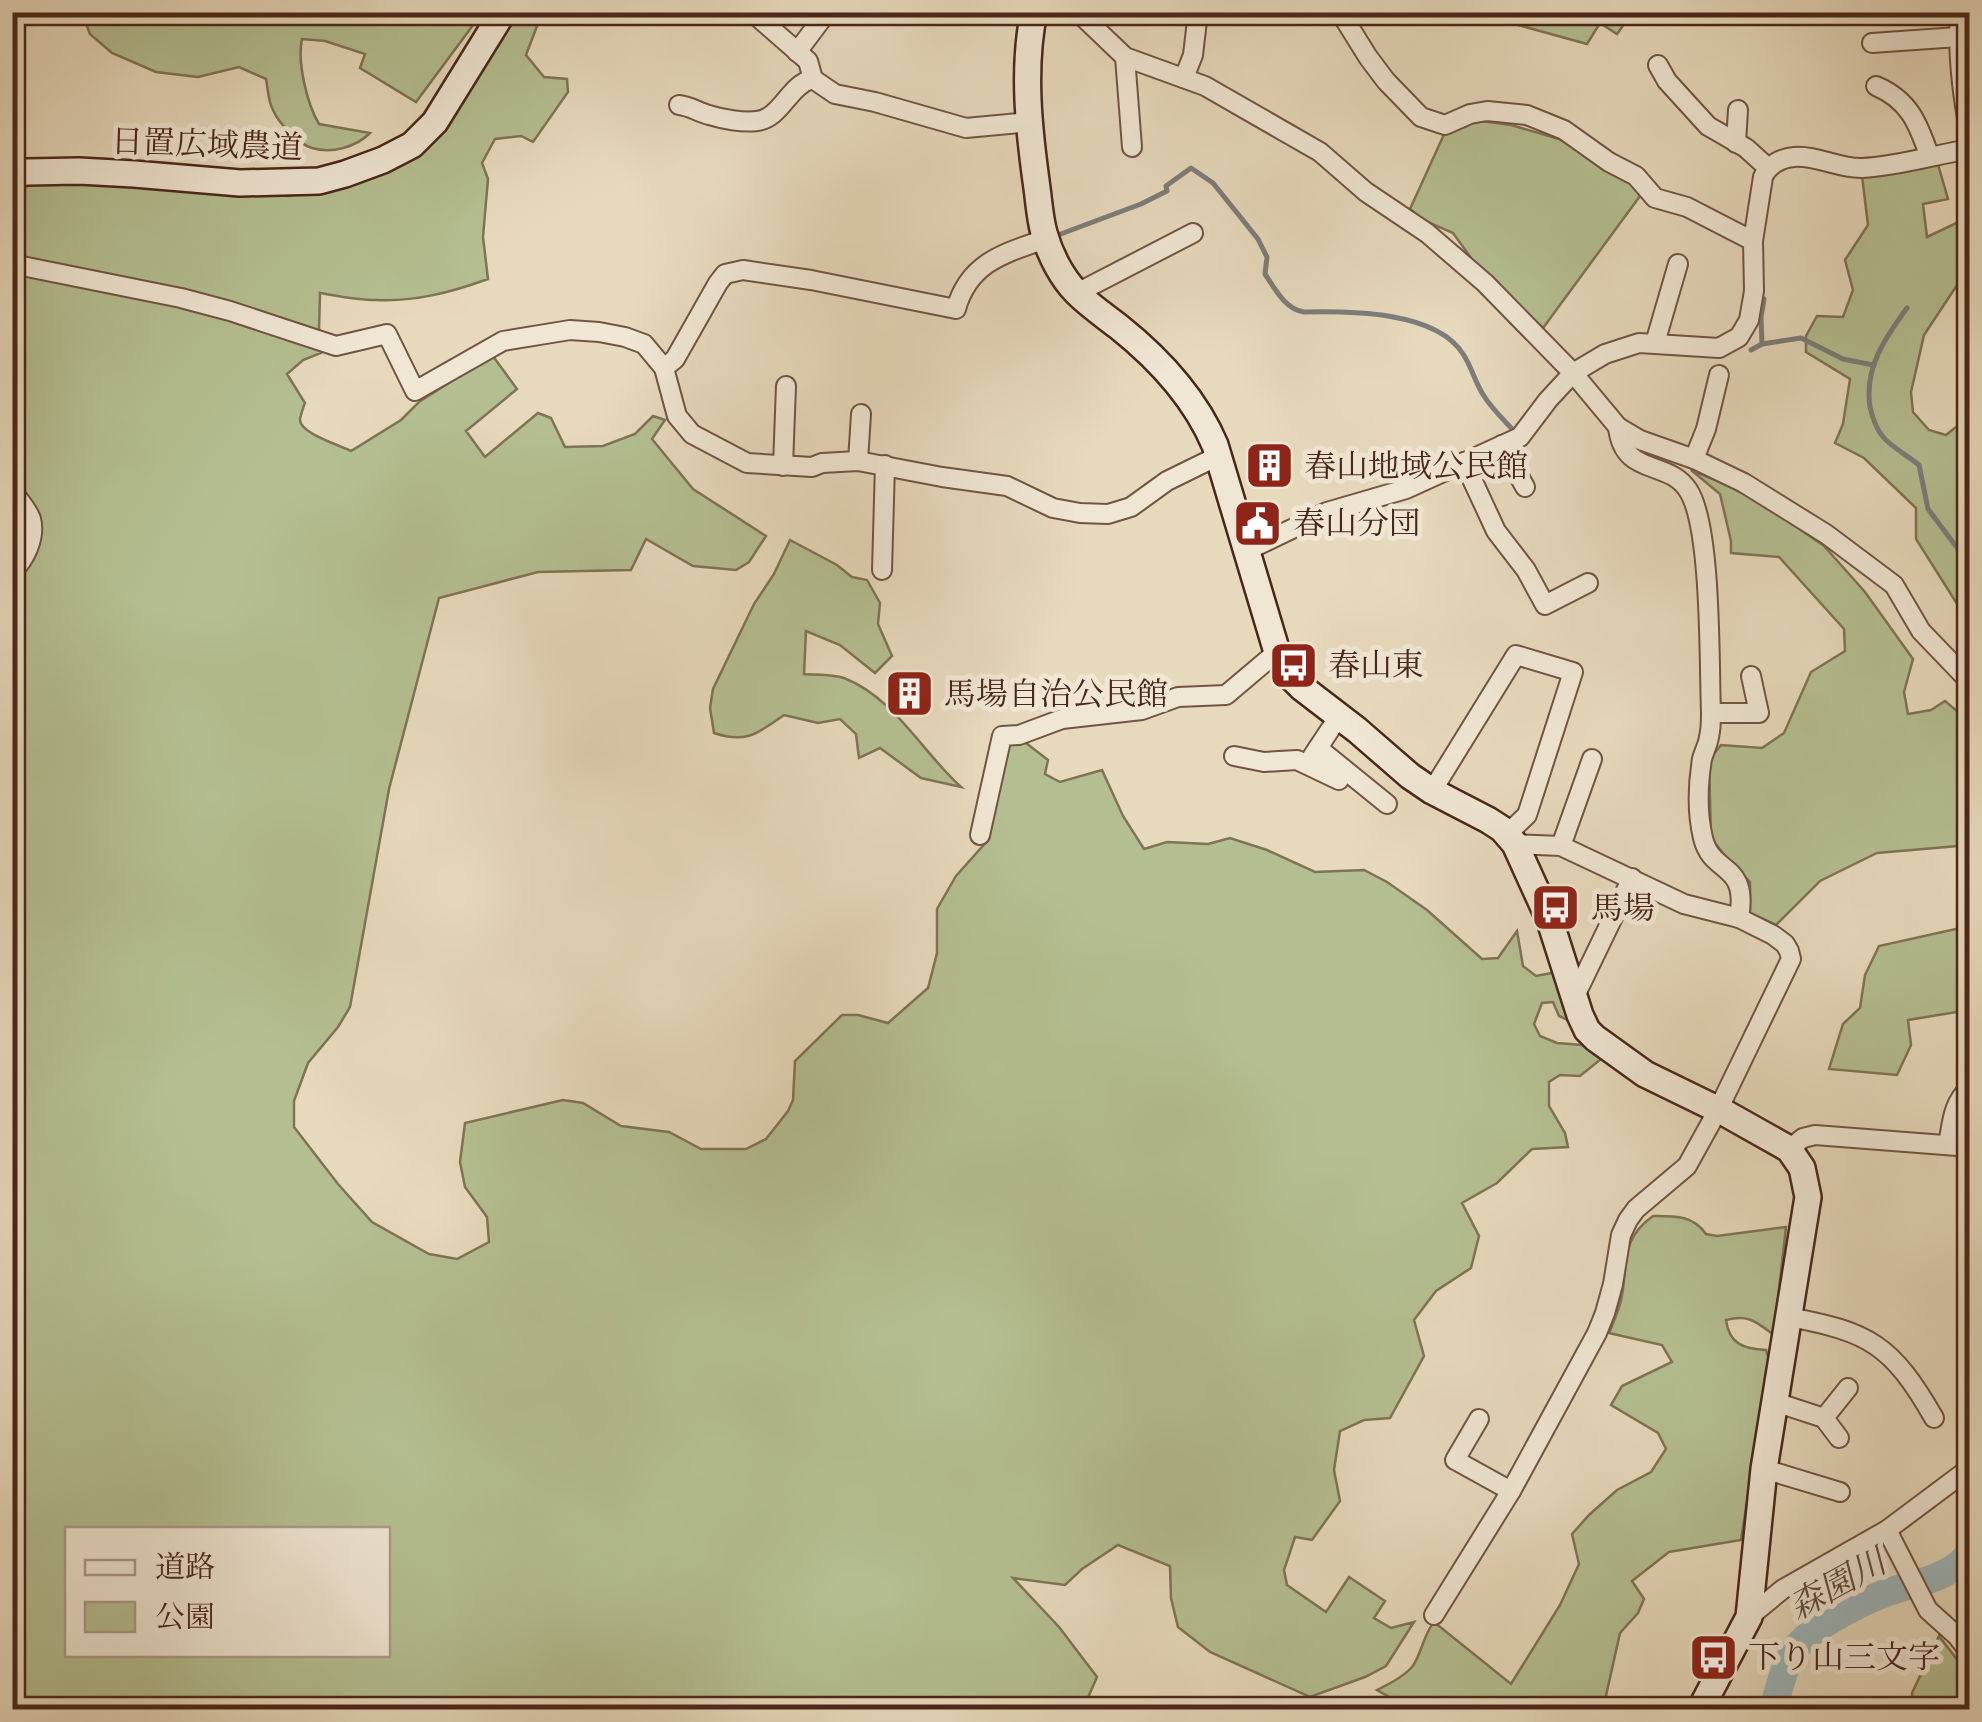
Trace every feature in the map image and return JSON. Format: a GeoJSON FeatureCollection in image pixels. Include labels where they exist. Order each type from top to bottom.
{"type":"FeatureCollection","features":[{"type":"Feature","properties":{"kind":"street","name":"日置広域農道"},"geometry":{"type":"LineString","coordinates":[[12,176],[28,172],[78,172],[240,184],[318,181],[345,174],[412,144],[435,122],[503,12]]}},
{"type":"Feature","properties":{"kind":"street"},"geometry":{"type":"LineString","coordinates":[[752,12],[808,61],[813,79],[835,94],[966,128],[1030,122]]}},
{"type":"Feature","properties":{"kind":"street"},"geometry":{"type":"LineString","coordinates":[[797,52],[827,12]]}},
{"type":"Feature","properties":{"kind":"street"},"geometry":{"type":"LineString","coordinates":[[1034,12],[1029,46],[1030,122],[1046,238],[1058,267],[1076,293],[1136,342],[1178,384],[1206,425],[1277,652],[1290,676],[1432,792],[1488,820],[1510,839],[1550,921],[1580,1014],[1595,1038],[1645,1074],[1789,1149],[1802,1168],[1808,1197],[1764,1469],[1750,1617]]}},
{"type":"Feature","properties":{"kind":"street"},"geometry":{"type":"LineString","coordinates":[[1078,12],[1125,57],[1205,86],[1320,152],[1366,192],[1427,233],[1485,283],[1618,427],[1744,483],[1826,534],[1894,585],[1921,631],[1970,682]]}},
{"type":"Feature","properties":{"kind":"street"},"geometry":{"type":"LineString","coordinates":[[1184,78],[1193,55],[1198,12]]}},
{"type":"Feature","properties":{"kind":"street"},"geometry":{"type":"LineString","coordinates":[[1340,12],[1386,81],[1421,117],[1445,125],[1470,114],[1527,115],[1564,130],[1636,176],[1654,198],[1686,207],[1753,240]]}},
{"type":"Feature","properties":{"kind":"street"},"geometry":{"type":"LineString","coordinates":[[1960,12],[1958,37],[1970,134]]}},
{"type":"Feature","properties":{"kind":"street"},"geometry":{"type":"LineString","coordinates":[[1872,42],[1958,37]]}},
{"type":"Feature","properties":{"kind":"street"},"geometry":{"type":"LineString","coordinates":[[1125,57],[1132,147]]}},
{"type":"Feature","properties":{"kind":"street"},"geometry":{"type":"LineString","coordinates":[[1658,66],[1667,82],[1708,126],[1746,148],[1767,168]]}},
{"type":"Feature","properties":{"kind":"street"},"geometry":{"type":"LineString","coordinates":[[679,106],[757,121],[775,110],[802,82],[813,79]]}},
{"type":"Feature","properties":{"kind":"street"},"geometry":{"type":"LineString","coordinates":[[1876,86],[1898,97],[1907,108],[1920,128],[1929,156]]}},
{"type":"Feature","properties":{"kind":"street"},"geometry":{"type":"LineString","coordinates":[[1736,143],[1738,110]]}},
{"type":"Feature","properties":{"kind":"street"},"geometry":{"type":"LineString","coordinates":[[1246,551],[1328,512],[1406,488],[1520,437],[1573,374],[1606,354],[1639,343],[1718,348],[1740,337],[1749,320],[1754,292],[1753,240],[1758,198],[1767,168],[1797,156],[1858,168],[1970,149]]}},
{"type":"Feature","properties":{"kind":"street"},"geometry":{"type":"LineString","coordinates":[[1076,293],[1193,233]]}},
{"type":"Feature","properties":{"kind":"street"},"geometry":{"type":"LineString","coordinates":[[664,368],[676,359],[718,283],[732,271],[810,280],[956,309],[969,279],[986,263],[1046,238]]}},
{"type":"Feature","properties":{"kind":"street"},"geometry":{"type":"LineString","coordinates":[[12,264],[181,298],[336,346],[387,334],[415,391],[503,341],[570,330],[625,336],[644,344],[664,368],[676,416],[692,434],[746,463],[812,467],[858,460],[1007,486],[1053,508],[1108,514],[1130,507],[1167,481],[1218,456]]}},
{"type":"Feature","properties":{"kind":"street"},"geometry":{"type":"LineString","coordinates":[[1655,344],[1678,264]]}},
{"type":"Feature","properties":{"kind":"street"},"geometry":{"type":"LineString","coordinates":[[1694,459],[1719,375]]}},
{"type":"Feature","properties":{"kind":"street"},"geometry":{"type":"LineString","coordinates":[[783,466],[786,386]]}},
{"type":"Feature","properties":{"kind":"street"},"geometry":{"type":"LineString","coordinates":[[858,460],[862,414]]}},
{"type":"Feature","properties":{"kind":"street"},"geometry":{"type":"LineString","coordinates":[[1618,427],[1626,452],[1680,482],[1689,491],[1697,514],[1705,563],[1712,714],[1700,780],[1703,841],[1739,884],[1739,918]]}},
{"type":"Feature","properties":{"kind":"street"},"geometry":{"type":"LineString","coordinates":[[1502,444],[1525,487]]}},
{"type":"Feature","properties":{"kind":"street"},"geometry":{"type":"LineString","coordinates":[[1464,462],[1496,531],[1526,570],[1545,605],[1588,582]]}},
{"type":"Feature","properties":{"kind":"street"},"geometry":{"type":"LineString","coordinates":[[882,570],[886,465]]}},
{"type":"Feature","properties":{"kind":"street"},"geometry":{"type":"LineString","coordinates":[[12,490],[31,519],[30,548],[12,572]]}},
{"type":"Feature","properties":{"kind":"street"},"geometry":{"type":"LineString","coordinates":[[980,835],[1002,736],[1019,735],[1062,719],[1142,710],[1178,697],[1226,694],[1277,652]]}},
{"type":"Feature","properties":{"kind":"street"},"geometry":{"type":"LineString","coordinates":[[1432,792],[1516,655],[1573,672],[1527,815],[1510,839]]}},
{"type":"Feature","properties":{"kind":"street"},"geometry":{"type":"LineString","coordinates":[[1712,714],[1759,713],[1751,676]]}},
{"type":"Feature","properties":{"kind":"street"},"geometry":{"type":"LineString","coordinates":[[1307,765],[1340,716]]}},
{"type":"Feature","properties":{"kind":"street"},"geometry":{"type":"LineString","coordinates":[[1318,748],[1387,804]]}},
{"type":"Feature","properties":{"kind":"street"},"geometry":{"type":"LineString","coordinates":[[1234,756],[1264,762],[1296,760],[1339,780]]}},
{"type":"Feature","properties":{"kind":"street"},"geometry":{"type":"LineString","coordinates":[[1562,846],[1592,760]]}},
{"type":"Feature","properties":{"kind":"street"},"geometry":{"type":"LineString","coordinates":[[1434,1615],[1510,1491],[1597,1333],[1609,1298],[1621,1234],[1628,1220],[1686,1166],[1718,1110],[1790,958],[1785,944],[1739,918],[1684,904],[1562,846],[1510,839]]}},
{"type":"Feature","properties":{"kind":"street"},"geometry":{"type":"LineString","coordinates":[[1575,996],[1632,878]]}},
{"type":"Feature","properties":{"kind":"street"},"geometry":{"type":"LineString","coordinates":[[1948,1145],[1955,1107],[1970,1088]]}},
{"type":"Feature","properties":{"kind":"street"},"geometry":{"type":"LineString","coordinates":[[1789,1149],[1802,1138],[1815,1135],[1970,1147]]}},
{"type":"Feature","properties":{"kind":"street"},"geometry":{"type":"LineString","coordinates":[[1788,1317],[1833,1325],[1870,1341],[1912,1380],[1934,1418]]}},
{"type":"Feature","properties":{"kind":"street"},"geometry":{"type":"LineString","coordinates":[[1824,1418],[1848,1388]]}},
{"type":"Feature","properties":{"kind":"street"},"geometry":{"type":"LineString","coordinates":[[1775,1402],[1824,1418],[1839,1438]]}},
{"type":"Feature","properties":{"kind":"street"},"geometry":{"type":"LineString","coordinates":[[1479,1419],[1455,1460],[1510,1491]]}},
{"type":"Feature","properties":{"kind":"street"},"geometry":{"type":"LineString","coordinates":[[1700,1710],[1750,1617],[1782,1589],[1887,1530],[1970,1468]]}},
{"type":"Feature","properties":{"kind":"street"},"geometry":{"type":"LineString","coordinates":[[1764,1469],[1840,1492]]}},
{"type":"Feature","properties":{"kind":"street"},"geometry":{"type":"LineString","coordinates":[[1887,1530],[1928,1610],[1970,1653]]}},
{"type":"Feature","properties":{"kind":"green space"},"geometry":{"type":"Polygon","coordinates":[[[82,12],[482,13],[416,102],[360,68],[365,54],[325,41],[302,39],[304,83],[319,124],[370,133],[351,145],[320,150],[307,146],[284,126],[271,106],[266,79],[239,67],[198,77],[156,72],[112,53],[90,34],[82,12]]]}},
{"type":"Feature","properties":{"kind":"green space"},"geometry":{"type":"Polygon","coordinates":[[[1494,12],[1632,13],[1617,34],[1600,23],[1587,44],[1500,20],[1494,12]]]}},
{"type":"Feature","properties":{"kind":"green space"},"geometry":{"type":"Polygon","coordinates":[[[513,13],[542,13],[526,55],[544,77],[567,79],[568,92],[533,142],[521,136],[495,139],[482,163],[488,179],[483,237],[488,279],[419,298],[362,299],[320,293],[321,353],[303,360],[287,374],[305,403],[302,425],[351,451],[492,355],[517,389],[466,431],[485,457],[538,413],[551,418],[565,447],[603,446],[635,434],[653,416],[665,420],[652,439],[693,489],[766,536],[749,562],[736,570],[693,566],[646,539],[631,570],[538,572],[439,598],[389,789],[350,1007],[308,1063],[294,1101],[294,1127],[372,1222],[429,1254],[457,1259],[489,1242],[487,1217],[465,1187],[460,1162],[465,1123],[563,1100],[583,1103],[621,1126],[669,1132],[701,1149],[746,1149],[766,1139],[793,1100],[795,1061],[842,1015],[888,1023],[928,988],[937,953],[937,909],[956,876],[989,839],[1007,740],[1026,743],[1048,760],[1045,774],[1060,782],[1102,770],[1123,816],[1144,849],[1167,842],[1208,844],[1230,838],[1315,872],[1364,870],[1427,910],[1482,959],[1498,958],[1517,931],[1523,966],[1536,976],[1557,972],[1570,1021],[1559,1016],[1553,1002],[1542,1003],[1534,1024],[1540,1036],[1557,1043],[1582,1045],[1601,1059],[1580,1076],[1560,1075],[1549,1082],[1549,1106],[1565,1133],[1568,1147],[1532,1149],[1497,1183],[1462,1203],[1479,1236],[1471,1268],[1436,1291],[1414,1320],[1424,1356],[1390,1418],[1364,1420],[1340,1431],[1334,1470],[1340,1501],[1312,1540],[1295,1537],[1284,1570],[1287,1585],[1326,1612],[1349,1577],[1385,1601],[1374,1618],[1391,1628],[1414,1622],[1386,1666],[1310,1697],[1210,1652],[1178,1627],[1171,1598],[1170,1566],[1118,1545],[1065,1585],[1013,1578],[1059,1627],[1097,1677],[1083,1709],[13,1710],[13,186],[59,181],[288,196],[343,185],[384,170],[513,13]]]}},
{"type":"Feature","properties":{"kind":"green space"},"geometry":{"type":"Polygon","coordinates":[[[1481,121],[1559,139],[1634,181],[1640,196],[1543,328],[1474,262],[1453,233],[1421,219],[1410,209],[1446,130],[1481,121]]]}},
{"type":"Feature","properties":{"kind":"green space"},"geometry":{"type":"Polygon","coordinates":[[[1937,161],[1948,199],[1923,204],[1927,237],[1969,217],[1969,267],[1924,335],[1911,392],[1913,412],[1929,430],[1946,435],[1966,419],[1969,421],[1969,623],[1916,539],[1916,508],[1864,458],[1835,443],[1843,424],[1850,379],[1806,352],[1806,336],[1817,316],[1843,317],[1853,290],[1845,260],[1868,225],[1862,176],[1880,176],[1937,161]]]}},
{"type":"Feature","properties":{"kind":"green space"},"geometry":{"type":"Polygon","coordinates":[[[1691,470],[1730,486],[1824,546],[1865,592],[1913,659],[1904,692],[1908,714],[1931,710],[1945,701],[1969,721],[1969,845],[1877,853],[1820,881],[1776,925],[1750,913],[1750,882],[1711,838],[1709,760],[1721,745],[1762,748],[1784,733],[1811,672],[1845,651],[1844,629],[1779,557],[1731,553],[1720,494],[1691,470]]]}},
{"type":"Feature","properties":{"kind":"green space"},"geometry":{"type":"Polygon","coordinates":[[[790,540],[852,577],[867,580],[880,603],[878,624],[892,656],[875,673],[840,645],[806,631],[804,674],[844,678],[862,687],[893,712],[961,787],[921,778],[880,748],[859,758],[856,734],[840,719],[818,723],[784,715],[752,735],[714,733],[710,708],[713,689],[790,540]]]}},
{"type":"Feature","properties":{"kind":"green space"},"geometry":{"type":"Polygon","coordinates":[[[1969,926],[1969,1010],[1908,1020],[1911,1045],[1897,1075],[1829,1069],[1843,1024],[1860,1008],[1865,975],[1879,946],[1969,926]]]}},
{"type":"Feature","properties":{"kind":"green space"},"geometry":{"type":"Polygon","coordinates":[[[1653,1216],[1683,1218],[1706,1234],[1717,1236],[1786,1227],[1774,1335],[1747,1319],[1726,1320],[1734,1340],[1766,1350],[1769,1359],[1741,1540],[1669,1552],[1632,1581],[1644,1599],[1638,1613],[1620,1633],[1603,1709],[1411,1709],[1377,1690],[1412,1667],[1434,1622],[1511,1684],[1560,1605],[1579,1564],[1572,1534],[1617,1490],[1651,1472],[1666,1449],[1658,1433],[1611,1405],[1622,1386],[1672,1362],[1662,1345],[1609,1333],[1621,1300],[1631,1242],[1653,1216]]]}},
{"type":"Feature","properties":{"kind":"green space"},"geometry":{"type":"Polygon","coordinates":[[[1939,1636],[1969,1675],[1969,1709],[1913,1709],[1912,1693],[1939,1636]]]}},
{"type":"Feature","properties":{"kind":"waterway"},"geometry":{"type":"LineString","coordinates":[[1058,235],[1167,191],[1166,186],[1191,168],[1213,183],[1258,239],[1267,257],[1265,274],[1286,303],[1304,312],[1391,316],[1433,329],[1463,354],[1487,401],[1515,432]]}},
{"type":"Feature","properties":{"kind":"waterway"},"geometry":{"type":"LineString","coordinates":[[1762,344],[1764,299]]}},
{"type":"Feature","properties":{"kind":"waterway"},"geometry":{"type":"LineString","coordinates":[[1907,308],[1873,366],[1871,412],[1884,437],[1919,465],[1928,509],[1970,565]]}},
{"type":"Feature","properties":{"kind":"waterway"},"geometry":{"type":"LineString","coordinates":[[1751,350],[1762,344],[1801,338],[1843,359],[1873,365]]}},
{"type":"Feature","properties":{"kind":"waterway","name":"森園川"},"geometry":{"type":"LineString","coordinates":[[1773,1710],[1790,1658],[1813,1632],[1874,1598],[1947,1572],[1970,1553]]}},
{"type":"Feature","properties":{"kind":"place","name":"春山地域公民館"},"geometry":{"type":"Point","coordinates":[1269,466]}},
{"type":"Feature","properties":{"kind":"place","name":"春山分団"},"geometry":{"type":"Point","coordinates":[1258,523]}},
{"type":"Feature","properties":{"kind":"place","name":"春山東"},"geometry":{"type":"Point","coordinates":[1293,665]}},
{"type":"Feature","properties":{"kind":"place","name":"馬場自治公民館"},"geometry":{"type":"Point","coordinates":[909,694]}},
{"type":"Feature","properties":{"kind":"place","name":"馬場"},"geometry":{"type":"Point","coordinates":[1556,908]}},
{"type":"Feature","properties":{"kind":"place","name":"下り山三文字"},"geometry":{"type":"Point","coordinates":[1713,1657]}}]}
